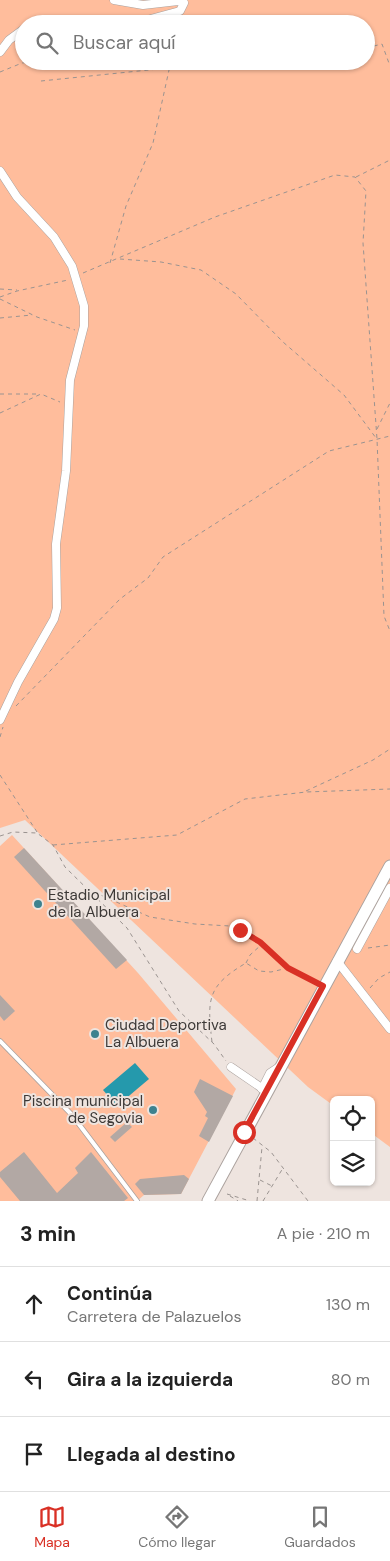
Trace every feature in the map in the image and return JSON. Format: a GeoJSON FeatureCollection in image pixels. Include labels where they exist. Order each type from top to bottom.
{"type":"FeatureCollection","features":[{"type":"Feature","properties":{"kind":"street"},"geometry":{"type":"LineString","coordinates":[[114,0],[143,4],[184,3],[180,11],[165,15]]}},
{"type":"Feature","properties":{"kind":"street"},"geometry":{"type":"LineString","coordinates":[[0,52],[15,36]]}},
{"type":"Feature","properties":{"kind":"street"},"geometry":{"type":"LineString","coordinates":[[0,171],[17,197],[54,237],[72,266],[84,306],[84,326],[70,380],[66,471],[56,544],[57,608],[54,619],[18,682],[0,720]]}},
{"type":"Feature","properties":{"kind":"street"},"geometry":{"type":"LineString","coordinates":[[208,1201],[264,1090],[279,1067],[390,866]]}},
{"type":"Feature","properties":{"kind":"street"},"geometry":{"type":"LineString","coordinates":[[357,949],[390,888]]}},
{"type":"Feature","properties":{"kind":"street"},"geometry":{"type":"LineString","coordinates":[[337,960],[390,1029]]}},
{"type":"Feature","properties":{"kind":"street"},"geometry":{"type":"LineString","coordinates":[[231,1068],[264,1090]]}},
{"type":"Feature","properties":{"kind":"lane"},"geometry":{"type":"LineString","coordinates":[[0,1041],[72,1115],[137,1201]]}},
{"type":"Feature","properties":{"kind":"path"},"geometry":{"type":"LineString","coordinates":[[375,46],[382,44],[390,66]]}},
{"type":"Feature","properties":{"kind":"path"},"geometry":{"type":"LineString","coordinates":[[0,72],[15,66]]}},
{"type":"Feature","properties":{"kind":"path"},"geometry":{"type":"LineString","coordinates":[[41,81],[148,70]]}},
{"type":"Feature","properties":{"kind":"path"},"geometry":{"type":"LineString","coordinates":[[110,263],[126,206],[153,143],[168,70]]}},
{"type":"Feature","properties":{"kind":"path"},"geometry":{"type":"LineString","coordinates":[[0,298],[19,290],[66,281],[215,217],[335,175],[355,177],[390,160]]}},
{"type":"Feature","properties":{"kind":"path"},"geometry":{"type":"LineString","coordinates":[[355,177],[366,191],[363,243],[377,439],[384,616],[390,630]]}},
{"type":"Feature","properties":{"kind":"path"},"geometry":{"type":"LineString","coordinates":[[120,258],[161,262],[200,270],[236,294],[283,342],[344,395],[377,439]]}},
{"type":"Feature","properties":{"kind":"path"},"geometry":{"type":"LineString","coordinates":[[0,289],[19,290]]}},
{"type":"Feature","properties":{"kind":"path"},"geometry":{"type":"LineString","coordinates":[[0,298],[32,315],[75,329],[80,339]]}},
{"type":"Feature","properties":{"kind":"path"},"geometry":{"type":"LineString","coordinates":[[0,318],[32,315]]}},
{"type":"Feature","properties":{"kind":"path"},"geometry":{"type":"LineString","coordinates":[[0,394],[42,394],[51,396],[68,408]]}},
{"type":"Feature","properties":{"kind":"path"},"geometry":{"type":"LineString","coordinates":[[0,413],[42,394]]}},
{"type":"Feature","properties":{"kind":"path"},"geometry":{"type":"LineString","coordinates":[[376,431],[390,403]]}},
{"type":"Feature","properties":{"kind":"path"},"geometry":{"type":"LineString","coordinates":[[15,707],[120,599],[148,578],[163,557],[329,451],[390,436]]}},
{"type":"Feature","properties":{"kind":"path"},"geometry":{"type":"LineString","coordinates":[[0,728],[4,727],[0,737]]}},
{"type":"Feature","properties":{"kind":"path"},"geometry":{"type":"LineString","coordinates":[[306,792],[373,760],[390,749]]}},
{"type":"Feature","properties":{"kind":"path"},"geometry":{"type":"LineString","coordinates":[[0,775],[37,833],[53,845],[65,866],[127,928],[179,1011],[212,1042],[231,1068]]}},
{"type":"Feature","properties":{"kind":"path"},"geometry":{"type":"LineString","coordinates":[[53,845],[177,835],[245,800],[306,792],[390,789]]}},
{"type":"Feature","properties":{"kind":"path"},"geometry":{"type":"LineString","coordinates":[[0,836],[13,832],[37,833]]}},
{"type":"Feature","properties":{"kind":"path"},"geometry":{"type":"LineString","coordinates":[[86,888],[150,917],[195,924],[230,926],[262,944],[288,968],[323,986]]}},
{"type":"Feature","properties":{"kind":"path"},"geometry":{"type":"LineString","coordinates":[[212,1042],[208,1013],[213,994],[222,979],[246,963],[250,955],[262,944]]}},
{"type":"Feature","properties":{"kind":"path"},"geometry":{"type":"LineString","coordinates":[[357,949],[390,945]]}},
{"type":"Feature","properties":{"kind":"path"},"geometry":{"type":"LineString","coordinates":[[246,963],[259,971],[271,972],[288,968]]}},
{"type":"Feature","properties":{"kind":"path"},"geometry":{"type":"LineString","coordinates":[[365,998],[372,986],[390,972]]}},
{"type":"Feature","properties":{"kind":"path"},"geometry":{"type":"LineString","coordinates":[[251,1137],[271,1152],[308,1201]]}},
{"type":"Feature","properties":{"kind":"path"},"geometry":{"type":"LineString","coordinates":[[257,1201],[262,1145]]}},
{"type":"Feature","properties":{"kind":"path"},"geometry":{"type":"LineString","coordinates":[[263,1201],[283,1168]]}},
{"type":"Feature","properties":{"kind":"path"},"geometry":{"type":"LineString","coordinates":[[259,1180],[272,1186]]}},
{"type":"Feature","properties":{"kind":"path"},"geometry":{"type":"LineString","coordinates":[[222,1190],[238,1201]]}},
{"type":"Feature","properties":{"kind":"path"},"geometry":{"type":"LineString","coordinates":[[227,1194],[250,1201]]}},
{"type":"Feature","properties":{"kind":"shaded area"},"geometry":{"type":"Polygon","coordinates":[[[0,0],[390,0],[390,1147],[375,1136],[375,1096],[330,1096],[330,1103],[308,1087],[25,820],[0,828],[0,0]]]}},
{"type":"Feature","properties":{"kind":"shaded area","name":"Ciudad Deportiva La Albuera"},"geometry":{"type":"Polygon","coordinates":[[[12,835],[138,973],[236,1089],[181,1194],[144,1195],[137,1201],[0,1201],[0,846],[12,835]]]}},
{"type":"Feature","properties":{"kind":"water"},"geometry":{"type":"Polygon","coordinates":[[[135,1063],[149,1079],[117,1106],[103,1090],[135,1063]]]}},
{"type":"Feature","properties":{"kind":"building"},"geometry":{"type":"Polygon","coordinates":[[[24,848],[127,960],[116,969],[14,857],[24,848]]]}},
{"type":"Feature","properties":{"kind":"building"},"geometry":{"type":"Polygon","coordinates":[[[0,995],[15,1011],[4,1021],[0,1016],[0,995]]]}},
{"type":"Feature","properties":{"kind":"building"},"geometry":{"type":"Polygon","coordinates":[[[200,1079],[233,1096],[209,1142],[199,1136],[208,1118],[205,1116],[207,1112],[194,1092],[200,1079]]]}},
{"type":"Feature","properties":{"kind":"building"},"geometry":{"type":"Polygon","coordinates":[[[127,1122],[132,1127],[115,1142],[110,1137],[127,1122]]]}},
{"type":"Feature","properties":{"kind":"building"},"geometry":{"type":"Polygon","coordinates":[[[24,1152],[57,1193],[78,1173],[75,1168],[91,1152],[128,1198],[124,1201],[20,1201],[0,1177],[0,1172],[24,1152]]]}},
{"type":"Feature","properties":{"kind":"building"},"geometry":{"type":"Polygon","coordinates":[[[184,1175],[189,1179],[181,1194],[144,1195],[135,1184],[140,1179],[184,1175]]]}},
{"type":"Feature","properties":{"kind":"place","name":"Estadio Municipal de la Albuera"},"geometry":{"type":"Point","coordinates":[38,904]}},
{"type":"Feature","properties":{"kind":"place","name":"Ciudad Deportiva La Albuera"},"geometry":{"type":"Point","coordinates":[95,1034]}},
{"type":"Feature","properties":{"kind":"place","name":"Piscina municipal de Segovia"},"geometry":{"type":"Point","coordinates":[153,1110]}},
{"type":"Feature","properties":{"kind":"route"},"geometry":{"type":"LineString","coordinates":[[240,930],[260,942],[288,968],[323,986],[244,1132]]}}]}
